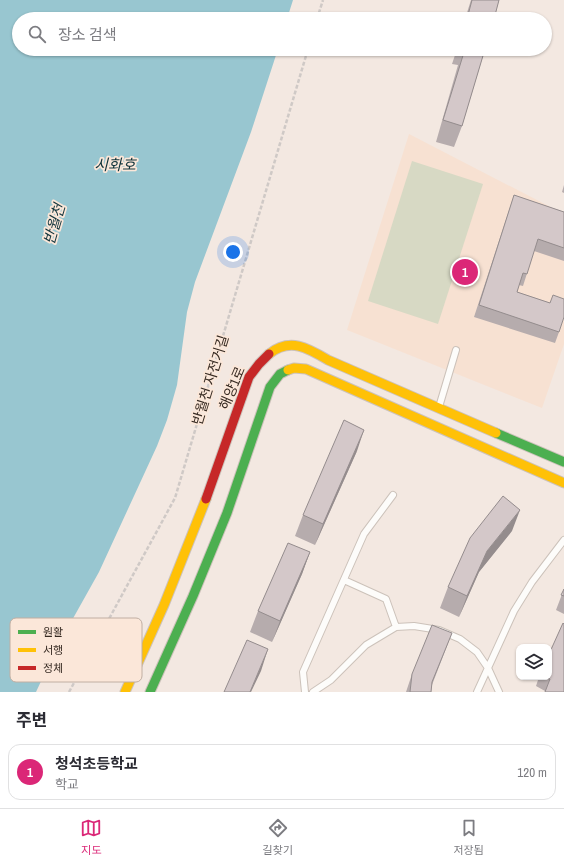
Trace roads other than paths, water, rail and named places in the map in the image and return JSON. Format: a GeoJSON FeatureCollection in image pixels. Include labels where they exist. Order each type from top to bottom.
{"type":"FeatureCollection","features":[{"type":"Feature","properties":{"kind":"street","name":"해양1로"},"geometry":{"type":"LineString","coordinates":[[142,655],[201,512],[249,377],[262,359],[271,351],[282,346],[301,346],[328,360],[564,462]]}},
{"type":"Feature","properties":{"kind":"street"},"geometry":{"type":"LineString","coordinates":[[150,692],[194,596],[227,512],[270,387],[275,378],[282,371],[291,368],[306,368],[564,482]]}},
{"type":"Feature","properties":{"kind":"street","name":"해양1로"},"geometry":{"type":"LineString","coordinates":[[126,692],[130,682]]}},
{"type":"Feature","properties":{"kind":"lane"},"geometry":{"type":"LineString","coordinates":[[438,408],[456,350]]}},
{"type":"Feature","properties":{"kind":"lane"},"geometry":{"type":"LineString","coordinates":[[305,692],[303,672],[364,534],[393,495]]}},
{"type":"Feature","properties":{"kind":"lane"},"geometry":{"type":"LineString","coordinates":[[477,692],[514,611],[532,582],[564,540]]}},
{"type":"Feature","properties":{"kind":"lane"},"geometry":{"type":"LineString","coordinates":[[344,580],[386,599],[396,627]]}},
{"type":"Feature","properties":{"kind":"lane"},"geometry":{"type":"LineString","coordinates":[[313,692],[332,680],[366,645],[396,627],[414,626],[439,630],[460,639],[477,652],[488,668],[499,692]]}},
{"type":"Feature","properties":{"kind":"water","name":"시화호"},"geometry":{"type":"Polygon","coordinates":[[[0,0],[293,0],[289,12],[12,12],[12,56],[276,56],[251,132],[195,282],[187,312],[177,385],[167,420],[157,446],[99,572],[73,618],[10,618],[10,682],[41,682],[36,692],[0,692],[0,0]]]}},
{"type":"Feature","properties":{"kind":"place","name":"청석초등학교"},"geometry":{"type":"Point","coordinates":[465,272]}},
{"type":"Feature","properties":{"kind":"water label","name":"반월천"},"geometry":{"type":"Point","coordinates":[54,224]}}]}
